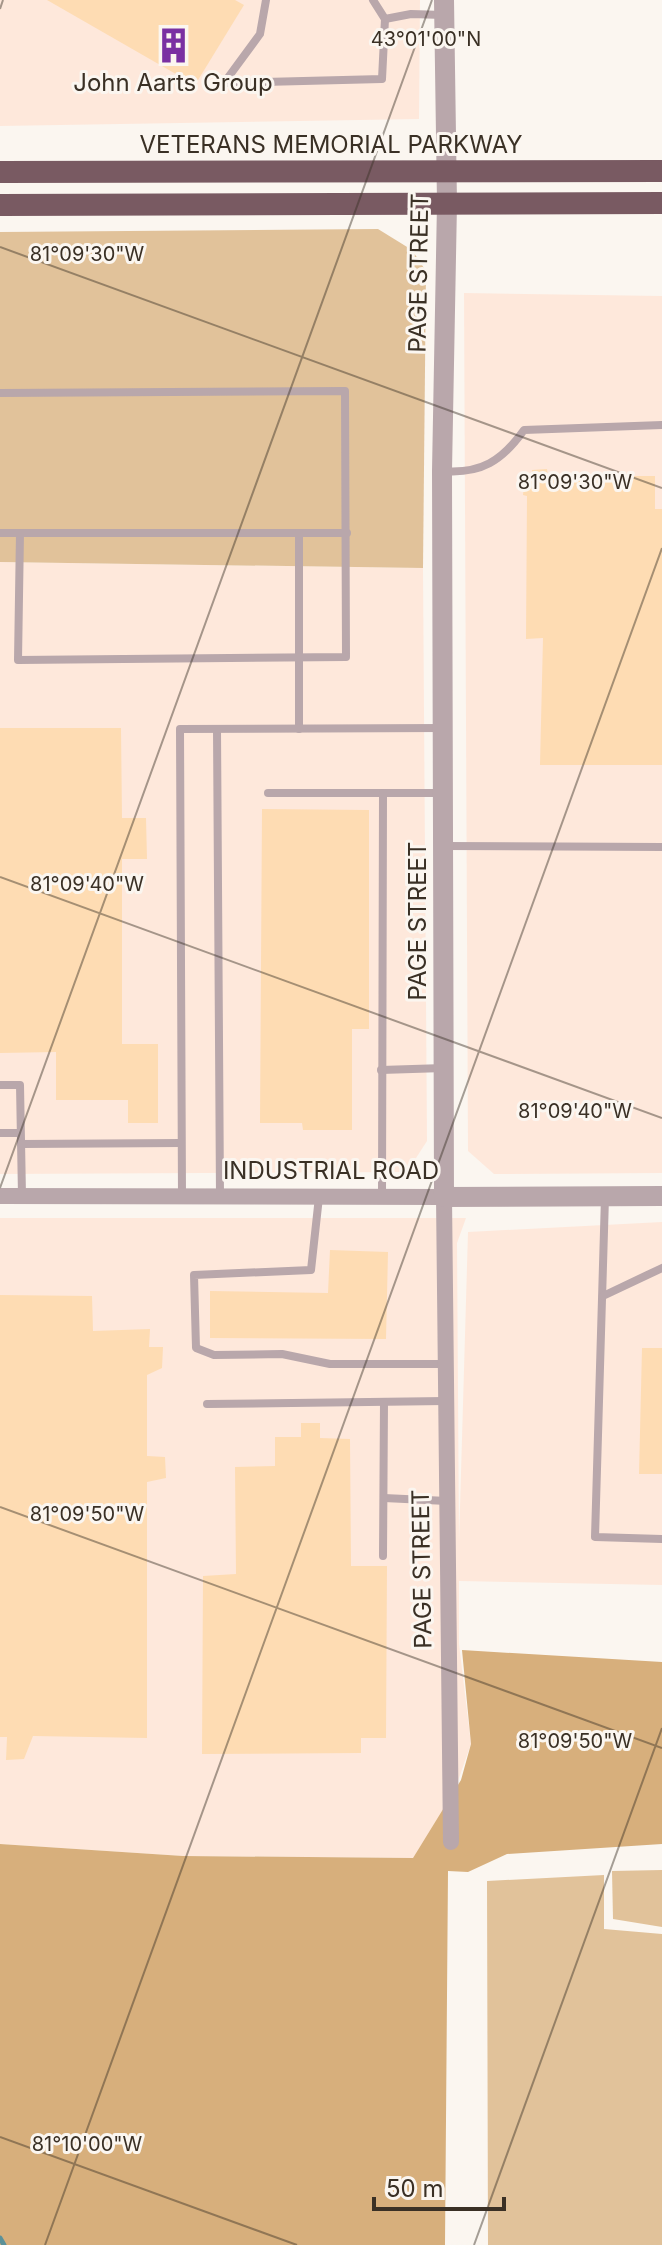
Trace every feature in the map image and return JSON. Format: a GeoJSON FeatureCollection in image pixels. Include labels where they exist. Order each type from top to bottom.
{"type":"FeatureCollection","features":[{"type":"Feature","properties":{"kind":"highway","name":"VETERANS MEMORIAL PARKWAY"},"geometry":{"type":"LineString","coordinates":[[0,172],[662,171]]}},
{"type":"Feature","properties":{"kind":"highway"},"geometry":{"type":"LineString","coordinates":[[0,205],[662,203]]}},
{"type":"Feature","properties":{"kind":"street","name":"PAGE STREET"},"geometry":{"type":"LineString","coordinates":[[444,8],[447,203],[442,471],[444,1197],[451,1842]]}},
{"type":"Feature","properties":{"kind":"street","name":"INDUSTRIAL ROAD"},"geometry":{"type":"LineString","coordinates":[[0,1196],[662,1196]]}},
{"type":"Feature","properties":{"kind":"lane"},"geometry":{"type":"LineString","coordinates":[[266,0],[260,34],[224,83],[382,79],[385,19],[373,0]]}},
{"type":"Feature","properties":{"kind":"lane"},"geometry":{"type":"LineString","coordinates":[[385,19],[444,8]]}},
{"type":"Feature","properties":{"kind":"lane"},"geometry":{"type":"LineString","coordinates":[[0,393],[345,391],[346,657],[18,660],[20,533]]}},
{"type":"Feature","properties":{"kind":"lane"},"geometry":{"type":"LineString","coordinates":[[442,471],[481,470],[494,463],[524,430],[662,425]]}},
{"type":"Feature","properties":{"kind":"lane"},"geometry":{"type":"LineString","coordinates":[[0,533],[347,533]]}},
{"type":"Feature","properties":{"kind":"lane"},"geometry":{"type":"LineString","coordinates":[[299,533],[299,729]]}},
{"type":"Feature","properties":{"kind":"lane"},"geometry":{"type":"LineString","coordinates":[[182,1197],[180,729],[444,728]]}},
{"type":"Feature","properties":{"kind":"lane"},"geometry":{"type":"LineString","coordinates":[[217,729],[220,1197]]}},
{"type":"Feature","properties":{"kind":"lane"},"geometry":{"type":"LineString","coordinates":[[268,793],[444,793]]}},
{"type":"Feature","properties":{"kind":"lane"},"geometry":{"type":"LineString","coordinates":[[382,1198],[383,793]]}},
{"type":"Feature","properties":{"kind":"lane"},"geometry":{"type":"LineString","coordinates":[[444,846],[662,847]]}},
{"type":"Feature","properties":{"kind":"lane"},"geometry":{"type":"LineString","coordinates":[[381,1070],[444,1068]]}},
{"type":"Feature","properties":{"kind":"lane"},"geometry":{"type":"LineString","coordinates":[[0,1085],[20,1085],[22,1196]]}},
{"type":"Feature","properties":{"kind":"lane"},"geometry":{"type":"LineString","coordinates":[[0,1133],[20,1133]]}},
{"type":"Feature","properties":{"kind":"lane"},"geometry":{"type":"LineString","coordinates":[[21,1144],[181,1143]]}},
{"type":"Feature","properties":{"kind":"lane"},"geometry":{"type":"LineString","coordinates":[[605,1196],[595,1537],[662,1539]]}},
{"type":"Feature","properties":{"kind":"lane"},"geometry":{"type":"LineString","coordinates":[[319,1197],[311,1270],[194,1275],[196,1348],[214,1355],[282,1354],[330,1364],[446,1364]]}},
{"type":"Feature","properties":{"kind":"lane"},"geometry":{"type":"LineString","coordinates":[[603,1296],[662,1268]]}},
{"type":"Feature","properties":{"kind":"lane"},"geometry":{"type":"LineString","coordinates":[[207,1404],[446,1401]]}},
{"type":"Feature","properties":{"kind":"lane"},"geometry":{"type":"LineString","coordinates":[[383,1556],[384,1402]]}},
{"type":"Feature","properties":{"kind":"lane"},"geometry":{"type":"LineString","coordinates":[[384,1498],[447,1501]]}},
{"type":"Feature","properties":{"kind":"shaded area"},"geometry":{"type":"Polygon","coordinates":[[[0,0],[420,0],[419,119],[0,126],[0,0]]]}},
{"type":"Feature","properties":{"kind":"shaded area"},"geometry":{"type":"Polygon","coordinates":[[[378,229],[412,250],[426,271],[423,568],[0,562],[0,232],[378,229]]]}},
{"type":"Feature","properties":{"kind":"shaded area"},"geometry":{"type":"Polygon","coordinates":[[[464,293],[662,296],[662,1173],[494,1174],[468,1151],[464,293]]]}},
{"type":"Feature","properties":{"kind":"shaded area"},"geometry":{"type":"Polygon","coordinates":[[[0,562],[423,568],[427,1141],[407,1172],[0,1174],[0,562]]]}},
{"type":"Feature","properties":{"kind":"shaded area"},"geometry":{"type":"Polygon","coordinates":[[[0,1218],[466,1218],[457,1243],[459,1542],[468,1232],[662,1222],[662,1585],[459,1581],[459,1644],[471,1744],[454,1792],[413,1858],[183,1856],[0,1844],[0,1218]]]}},
{"type":"Feature","properties":{"kind":"shaded area"},"geometry":{"type":"Polygon","coordinates":[[[462,1650],[662,1662],[662,1844],[507,1854],[468,1872],[448,1871],[445,2245],[0,2245],[0,1844],[183,1856],[413,1858],[461,1780],[471,1744],[462,1650]]]}},
{"type":"Feature","properties":{"kind":"shaded area"},"geometry":{"type":"Polygon","coordinates":[[[662,1870],[662,1927],[613,1919],[612,1871],[662,1870]]]}},
{"type":"Feature","properties":{"kind":"shaded area"},"geometry":{"type":"Polygon","coordinates":[[[604,1875],[604,1929],[662,1934],[662,2245],[488,2245],[487,1881],[604,1875]]]}},
{"type":"Feature","properties":{"kind":"building","name":"John Aarts Group"},"geometry":{"type":"Polygon","coordinates":[[[47,0],[235,0],[244,5],[195,85],[47,0]]]}},
{"type":"Feature","properties":{"kind":"building"},"geometry":{"type":"Polygon","coordinates":[[[547,469],[548,476],[655,476],[655,509],[662,509],[662,765],[540,765],[543,638],[526,639],[527,496],[523,495],[525,475],[532,476],[532,470],[547,469]]]}},
{"type":"Feature","properties":{"kind":"building"},"geometry":{"type":"Polygon","coordinates":[[[0,728],[121,728],[122,818],[146,818],[147,859],[122,859],[122,1044],[158,1044],[158,1123],[128,1123],[128,1100],[56,1100],[56,1052],[0,1053],[0,728]]]}},
{"type":"Feature","properties":{"kind":"building"},"geometry":{"type":"Polygon","coordinates":[[[262,809],[369,810],[369,1029],[352,1029],[352,1130],[303,1130],[302,1123],[260,1123],[262,809]]]}},
{"type":"Feature","properties":{"kind":"building"},"geometry":{"type":"Polygon","coordinates":[[[330,1250],[388,1252],[386,1339],[210,1338],[210,1291],[328,1293],[330,1250]]]}},
{"type":"Feature","properties":{"kind":"building"},"geometry":{"type":"Polygon","coordinates":[[[0,1295],[92,1296],[93,1331],[150,1329],[149,1347],[163,1347],[162,1368],[147,1375],[147,1456],[165,1457],[166,1478],[147,1482],[147,1738],[33,1736],[24,1759],[6,1760],[7,1737],[0,1737],[0,1295]]]}},
{"type":"Feature","properties":{"kind":"building"},"geometry":{"type":"Polygon","coordinates":[[[642,1348],[662,1348],[662,1474],[639,1474],[642,1348]]]}},
{"type":"Feature","properties":{"kind":"building"},"geometry":{"type":"Polygon","coordinates":[[[301,1423],[320,1423],[320,1438],[350,1439],[351,1566],[387,1566],[386,1738],[361,1738],[361,1753],[202,1754],[203,1576],[236,1574],[235,1467],[275,1466],[275,1437],[301,1437],[301,1423]]]}},
{"type":"Feature","properties":{"kind":"waterway"},"geometry":{"type":"LineString","coordinates":[[0,2238],[4,2245]]}},
{"type":"Feature","properties":{"kind":"place","name":"John Aarts Group"},"geometry":{"type":"Point","coordinates":[173,46]}}]}
